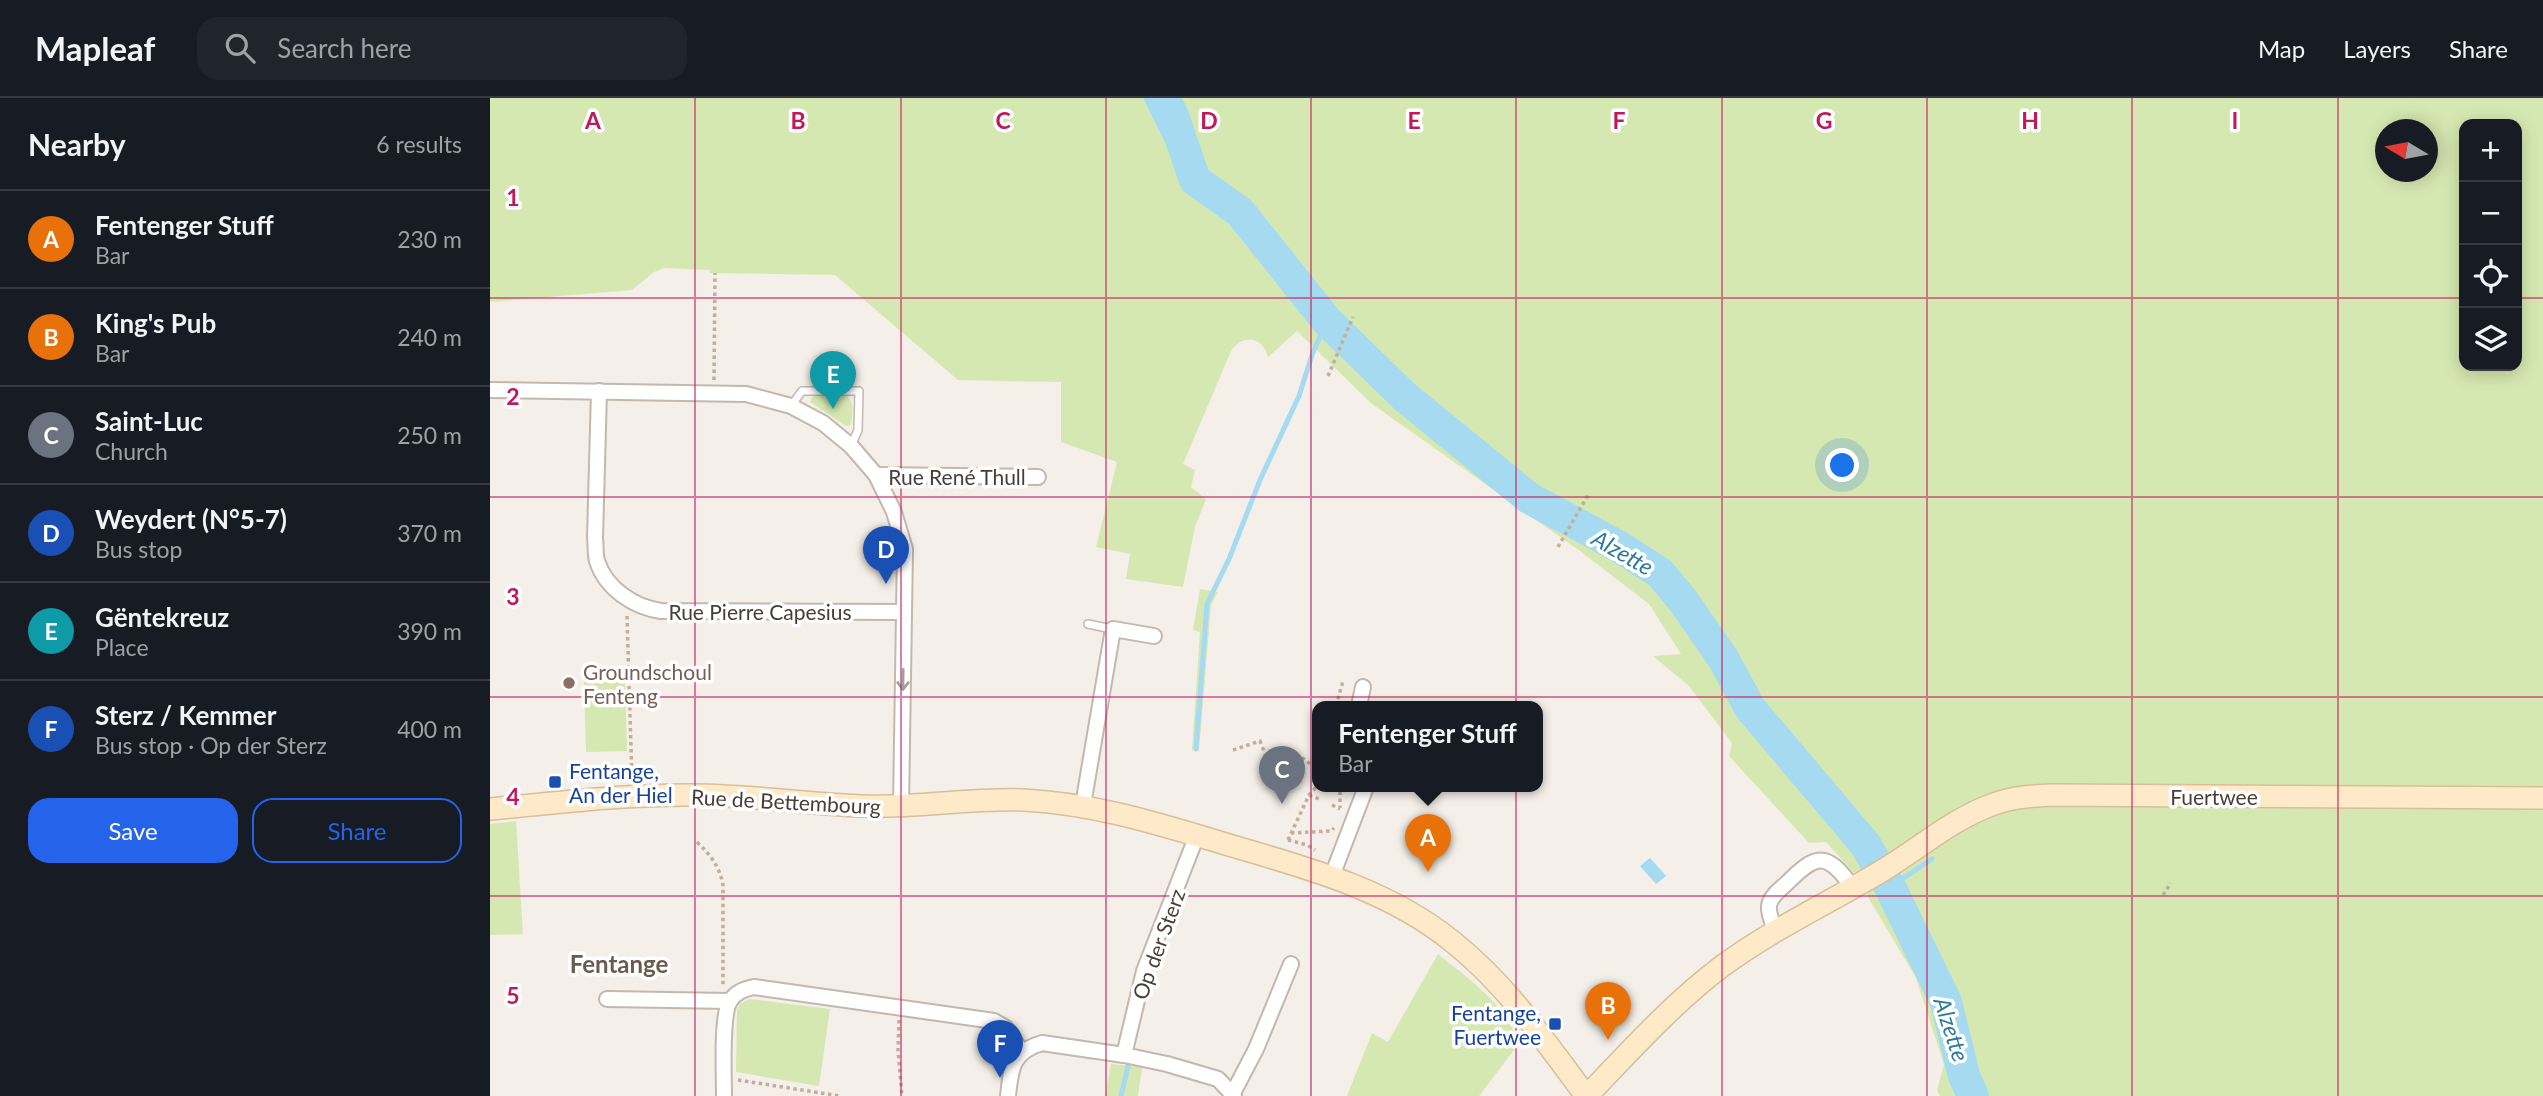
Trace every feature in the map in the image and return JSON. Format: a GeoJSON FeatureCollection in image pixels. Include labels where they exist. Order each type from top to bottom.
{"type":"FeatureCollection","features":[{"type":"Feature","properties":{"kind":"main road","name":"Rue de Bettembourg"},"geometry":{"type":"LineString","coordinates":[[490,809],[697,794],[901,807],[1021,800],[1083,805],[1132,815],[1332,876],[1421,918],[1491,976],[1522,1010],[1587,1096],[1650,1028],[1723,966],[1856,886]]}},
{"type":"Feature","properties":{"kind":"main road","name":"Fuertwee"},"geometry":{"type":"LineString","coordinates":[[1856,886],[1976,811],[2021,797],[2543,798]]}},
{"type":"Feature","properties":{"kind":"street"},"geometry":{"type":"LineString","coordinates":[[490,390],[746,394],[791,406],[822,423],[851,446],[876,475],[894,512],[905,549],[901,807]]}},
{"type":"Feature","properties":{"kind":"street","name":"Rue Pierre Capesius"},"geometry":{"type":"LineString","coordinates":[[599,391],[595,538],[597,561],[607,579],[621,594],[647,609],[661,611],[904,612]]}},
{"type":"Feature","properties":{"kind":"street","name":"Rue René Thull"},"geometry":{"type":"LineString","coordinates":[[876,475],[1038,477]]}},
{"type":"Feature","properties":{"kind":"street"},"geometry":{"type":"LineString","coordinates":[[1083,805],[1113,629],[1154,636]]}},
{"type":"Feature","properties":{"kind":"street"},"geometry":{"type":"LineString","coordinates":[[1360,701],[1363,687]]}},
{"type":"Feature","properties":{"kind":"street"},"geometry":{"type":"LineString","coordinates":[[1332,876],[1364,792]]}},
{"type":"Feature","properties":{"kind":"street","name":"Op der Sterz"},"geometry":{"type":"LineString","coordinates":[[1124,1055],[1144,971],[1197,835]]}},
{"type":"Feature","properties":{"kind":"street"},"geometry":{"type":"LineString","coordinates":[[1776,932],[1769,909],[1771,899],[1805,864],[1825,861],[1834,865],[1856,886]]}},
{"type":"Feature","properties":{"kind":"street"},"geometry":{"type":"LineString","coordinates":[[1008,1096],[1014,1061],[1030,1046],[1042,1043],[1167,1064],[1218,1079],[1234,1095],[1291,964]]}},
{"type":"Feature","properties":{"kind":"street"},"geometry":{"type":"LineString","coordinates":[[607,999],[727,995],[754,987],[994,1021],[1006,1028],[1022,1052]]}},
{"type":"Feature","properties":{"kind":"street"},"geometry":{"type":"LineString","coordinates":[[724,1096],[727,995]]}},
{"type":"Feature","properties":{"kind":"lane"},"geometry":{"type":"LineString","coordinates":[[791,406],[802,391],[859,391],[858,430],[851,446]]}},
{"type":"Feature","properties":{"kind":"lane"},"geometry":{"type":"LineString","coordinates":[[1088,624],[1113,629]]}},
{"type":"Feature","properties":{"kind":"path"},"geometry":{"type":"LineString","coordinates":[[714,393],[715,273]]}},
{"type":"Feature","properties":{"kind":"path"},"geometry":{"type":"LineString","coordinates":[[1328,376],[1353,317]]}},
{"type":"Feature","properties":{"kind":"path"},"geometry":{"type":"LineString","coordinates":[[1558,547],[1588,495]]}},
{"type":"Feature","properties":{"kind":"path"},"geometry":{"type":"LineString","coordinates":[[628,614],[633,787]]}},
{"type":"Feature","properties":{"kind":"path"},"geometry":{"type":"LineString","coordinates":[[1337,701],[1343,681]]}},
{"type":"Feature","properties":{"kind":"path"},"geometry":{"type":"LineString","coordinates":[[1233,750],[1260,741],[1267,759],[1286,752],[1297,755],[1312,765]]}},
{"type":"Feature","properties":{"kind":"path"},"geometry":{"type":"LineString","coordinates":[[1288,840],[1312,792]]}},
{"type":"Feature","properties":{"kind":"path"},"geometry":{"type":"LineString","coordinates":[[1292,833],[1331,831],[1340,809],[1340,792]]}},
{"type":"Feature","properties":{"kind":"path"},"geometry":{"type":"LineString","coordinates":[[1309,795],[1319,799]]}},
{"type":"Feature","properties":{"kind":"path"},"geometry":{"type":"LineString","coordinates":[[1332,805],[1340,809]]}},
{"type":"Feature","properties":{"kind":"path"},"geometry":{"type":"LineString","coordinates":[[1275,841],[1288,840],[1315,850]]}},
{"type":"Feature","properties":{"kind":"path"},"geometry":{"type":"LineString","coordinates":[[696,842],[717,862],[721,873],[727,995]]}},
{"type":"Feature","properties":{"kind":"path"},"geometry":{"type":"LineString","coordinates":[[2164,895],[2171,883]]}},
{"type":"Feature","properties":{"kind":"path"},"geometry":{"type":"LineString","coordinates":[[899,1008],[898,1049],[902,1096]]}},
{"type":"Feature","properties":{"kind":"path"},"geometry":{"type":"LineString","coordinates":[[733,1079],[840,1096]]}},
{"type":"Feature","properties":{"kind":"green space"},"geometry":{"type":"Polygon","coordinates":[[[490,98],[1143,98],[1164,141],[1192,131],[1178,98],[2543,98],[2543,1096],[1940,1096],[1937,1090],[1944,1065],[1916,978],[1868,897],[1864,873],[1853,872],[1826,842],[1809,843],[1729,756],[1732,743],[1689,686],[1653,656],[1681,654],[1649,604],[1580,551],[1372,404],[1297,331],[1268,357],[1262,345],[1252,340],[1241,342],[1231,351],[1183,464],[1195,470],[1191,487],[1206,499],[1195,527],[1183,587],[1126,579],[1130,554],[1096,547],[1117,462],[1061,442],[1061,382],[958,380],[835,275],[710,273],[709,270],[664,268],[654,272],[632,290],[490,302],[490,98]]]}},
{"type":"Feature","properties":{"kind":"green space"},"geometry":{"type":"Polygon","coordinates":[[[844,395],[852,404],[851,425],[846,426],[810,402],[813,396],[844,395]]]}},
{"type":"Feature","properties":{"kind":"green space"},"geometry":{"type":"Polygon","coordinates":[[[1200,589],[1218,592],[1211,605],[1199,751],[1192,750],[1200,632],[1193,630],[1200,589]]]}},
{"type":"Feature","properties":{"kind":"green space"},"geometry":{"type":"Polygon","coordinates":[[[625,681],[627,751],[586,752],[584,682],[625,681]]]}},
{"type":"Feature","properties":{"kind":"green space"},"geometry":{"type":"Polygon","coordinates":[[[516,821],[523,934],[490,935],[490,824],[516,821]]]}},
{"type":"Feature","properties":{"kind":"green space"},"geometry":{"type":"Polygon","coordinates":[[[1438,954],[1498,1007],[1514,1033],[1517,1046],[1479,1096],[1347,1096],[1372,1033],[1388,1042],[1438,954]]]}},
{"type":"Feature","properties":{"kind":"green space"},"geometry":{"type":"Polygon","coordinates":[[[749,999],[830,1009],[819,1086],[736,1072],[737,1010],[740,1004],[749,999]]]}},
{"type":"Feature","properties":{"kind":"green space"},"geometry":{"type":"Polygon","coordinates":[[[1111,1064],[1142,1067],[1138,1096],[1105,1096],[1111,1064]]]}},
{"type":"Feature","properties":{"kind":"water"},"geometry":{"type":"Polygon","coordinates":[[[1143,98],[1178,98],[1193,132],[1164,141],[1143,98]]]}},
{"type":"Feature","properties":{"kind":"water"},"geometry":{"type":"Polygon","coordinates":[[[1650,858],[1666,876],[1656,884],[1640,866],[1650,858]]]}},
{"type":"Feature","properties":{"kind":"waterway","name":"Alzette"},"geometry":{"type":"LineString","coordinates":[[1164,98],[1195,180],[1240,212],[1327,321],[1404,396],[1529,498],[1618,546],[1660,573],[1684,602],[1724,660],[1750,708],[1865,844],[1890,887],[1946,1002],[1964,1076],[1973,1096]]}},
{"type":"Feature","properties":{"kind":"waterway"},"geometry":{"type":"LineString","coordinates":[[1196,749],[1207,604],[1299,396],[1313,352],[1327,321]]}},
{"type":"Feature","properties":{"kind":"waterway"},"geometry":{"type":"LineString","coordinates":[[1890,887],[1932,859]]}},
{"type":"Feature","properties":{"kind":"waterway"},"geometry":{"type":"LineString","coordinates":[[1121,1096],[1128,1066]]}},
{"type":"Feature","properties":{"kind":"place","name":"Gëntekreuz"},"geometry":{"type":"Point","coordinates":[833,409]}},
{"type":"Feature","properties":{"kind":"place","name":"Weydert (N°5-7)"},"geometry":{"type":"Point","coordinates":[886,584]}},
{"type":"Feature","properties":{"kind":"place","name":"Groundschoul Fenteng"},"geometry":{"type":"Point","coordinates":[569,683]}},
{"type":"Feature","properties":{"kind":"place","name":"Fentange, An der Hiel"},"geometry":{"type":"Point","coordinates":[555,782]}},
{"type":"Feature","properties":{"kind":"place","name":"Saint-Luc"},"geometry":{"type":"Point","coordinates":[1282,804]}},
{"type":"Feature","properties":{"kind":"place","name":"Fentenger Stuff"},"geometry":{"type":"Point","coordinates":[1428,872]}},
{"type":"Feature","properties":{"kind":"place","name":"Fentange, Fuertwee"},"geometry":{"type":"Point","coordinates":[1555,1024]}},
{"type":"Feature","properties":{"kind":"place","name":"King's Pub"},"geometry":{"type":"Point","coordinates":[1608,1040]}},
{"type":"Feature","properties":{"kind":"place","name":"Sterz / Kemmer"},"geometry":{"type":"Point","coordinates":[1000,1078]}},
{"type":"Feature","properties":{"kind":"district","name":"Fentange"},"geometry":{"type":"Point","coordinates":[619,963]}}]}
